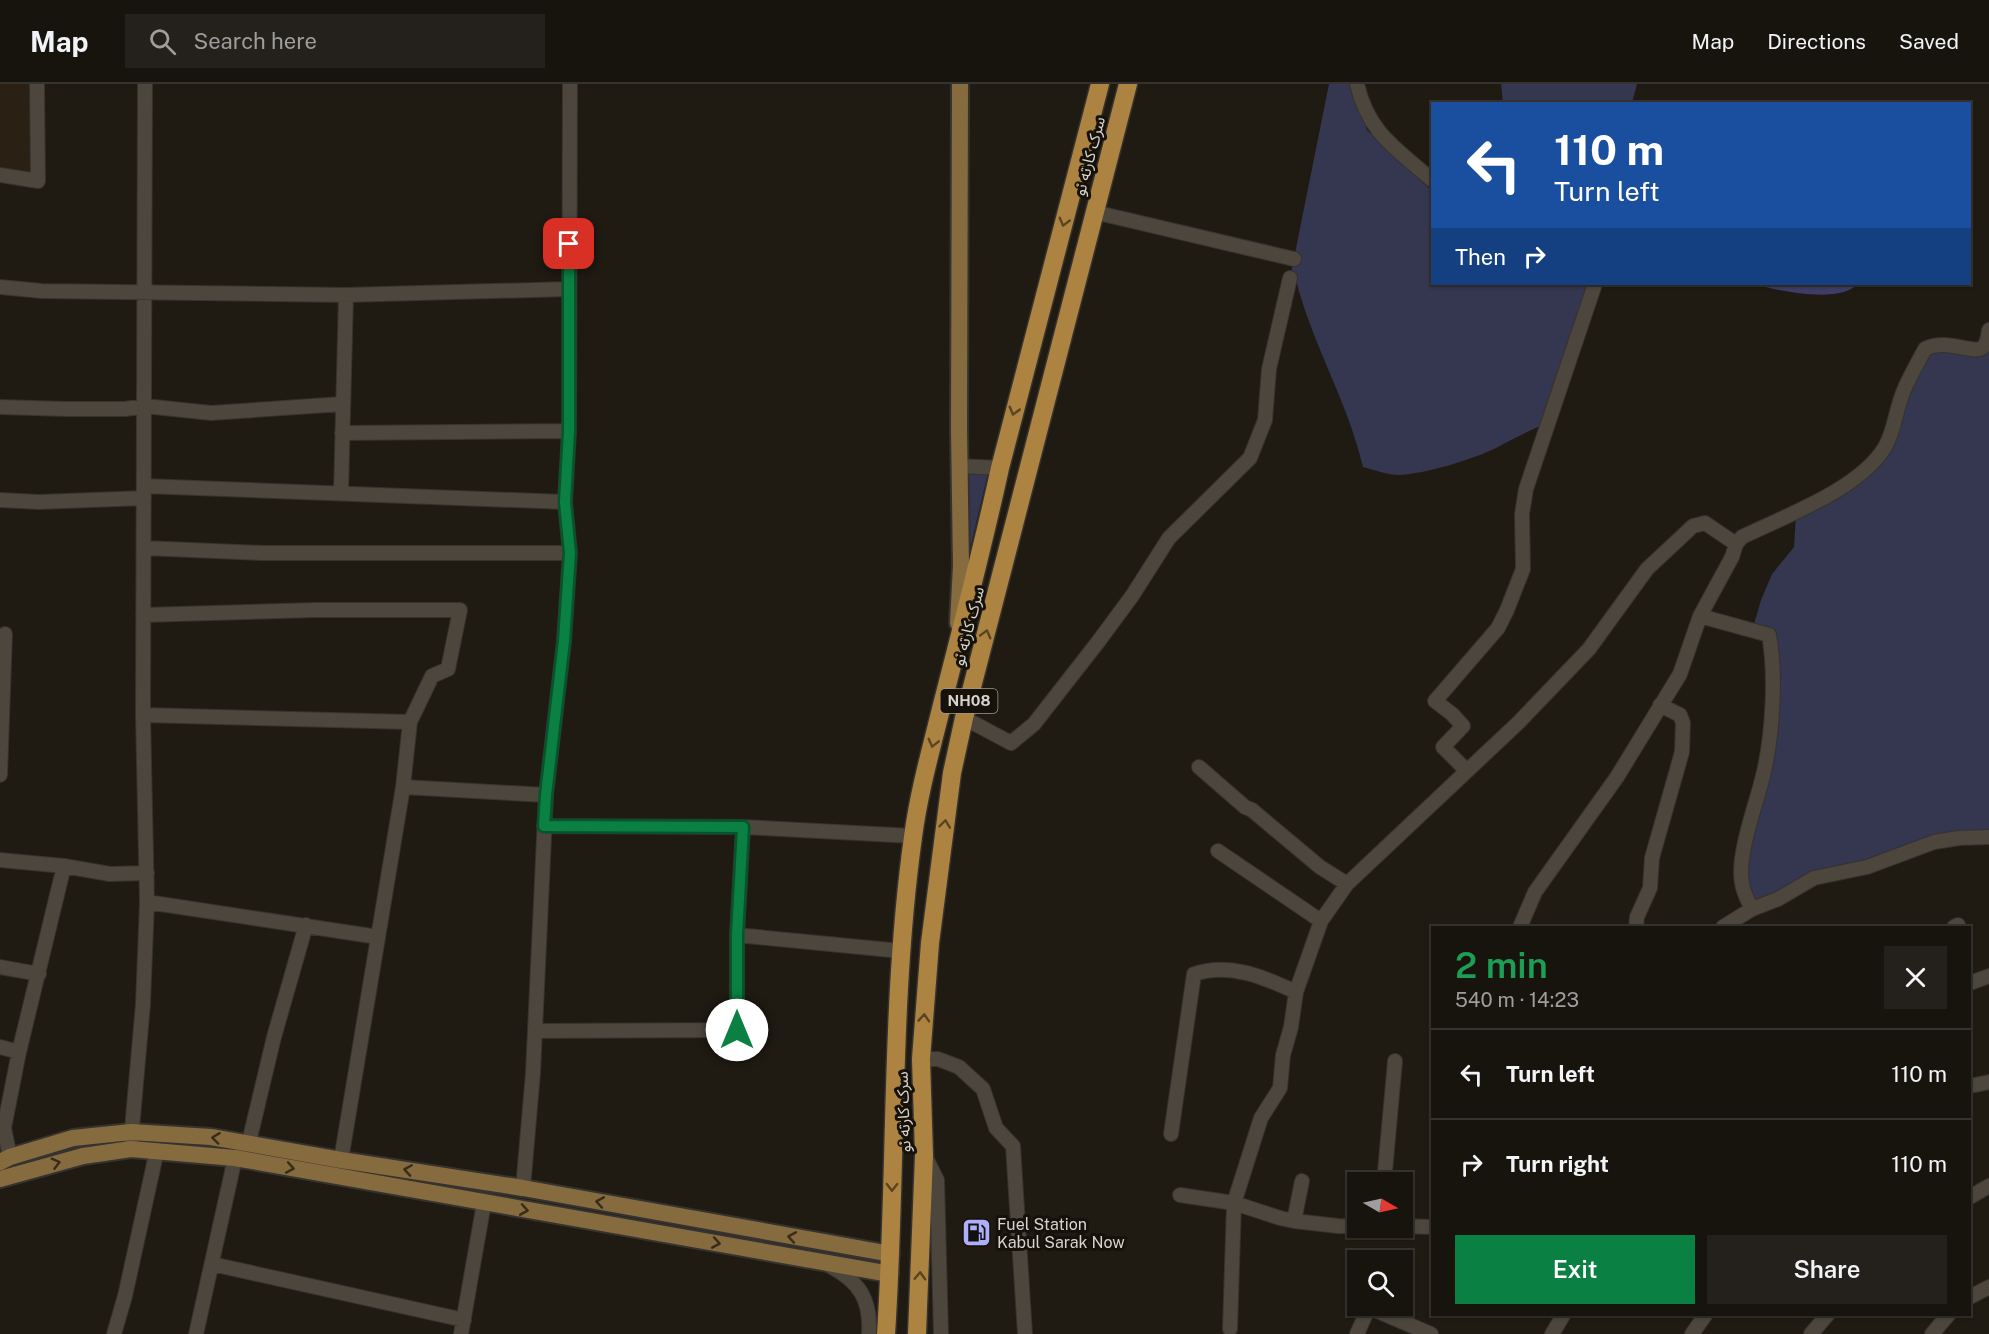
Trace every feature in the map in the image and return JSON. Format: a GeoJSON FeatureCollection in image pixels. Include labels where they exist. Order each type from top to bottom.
{"type":"FeatureCollection","features":[{"type":"Feature","properties":{"kind":"highway","name":"سرک کارته نو"},"geometry":{"type":"LineString","coordinates":[[886,1334],[902,951],[913,837],[929,758],[1000,468],[1100,84]]}},
{"type":"Feature","properties":{"kind":"highway","name":"سرک کارته نو"},"geometry":{"type":"LineString","coordinates":[[917,1330],[924,1155],[921,1059],[931,932],[952,773],[964,717],[1128,84]]}},
{"type":"Feature","properties":{"kind":"highway"},"geometry":{"type":"LineString","coordinates":[[980,557],[1007,558]]}},
{"type":"Feature","properties":{"kind":"main road"},"geometry":{"type":"LineString","coordinates":[[957,647],[961,566],[960,84]]}},
{"type":"Feature","properties":{"kind":"main road"},"geometry":{"type":"LineString","coordinates":[[5,1160],[73,1138],[131,1132],[211,1137],[523,1188],[891,1254]]}},
{"type":"Feature","properties":{"kind":"main road"},"geometry":{"type":"LineString","coordinates":[[0,1179],[83,1156],[131,1149],[235,1158],[890,1274]]}},
{"type":"Feature","properties":{"kind":"main road"},"geometry":{"type":"LineString","coordinates":[[823,1262],[826,1243]]}},
{"type":"Feature","properties":{"kind":"street"},"geometry":{"type":"LineString","coordinates":[[0,176],[38,181],[37,84]]}},
{"type":"Feature","properties":{"kind":"street"},"geometry":{"type":"LineString","coordinates":[[131,1149],[143,1004],[147,902],[143,715],[145,84]]}},
{"type":"Feature","properties":{"kind":"street"},"geometry":{"type":"LineString","coordinates":[[523,1188],[535,1031],[546,795],[564,641],[570,553],[565,502],[569,431],[570,84]]}},
{"type":"Feature","properties":{"kind":"street"},"geometry":{"type":"LineString","coordinates":[[1357,84],[1362,105],[1381,135],[1431,179]]}},
{"type":"Feature","properties":{"kind":"street"},"geometry":{"type":"LineString","coordinates":[[1094,212],[1294,259]]}},
{"type":"Feature","properties":{"kind":"street"},"geometry":{"type":"LineString","coordinates":[[964,717],[1011,743],[1034,724],[1132,596],[1169,538],[1250,458],[1265,420],[1269,369],[1290,278]]}},
{"type":"Feature","properties":{"kind":"street"},"geometry":{"type":"LineString","coordinates":[[1467,771],[1443,747],[1463,726],[1435,701],[1498,628],[1523,569],[1522,514],[1526,489],[1595,285]]}},
{"type":"Feature","properties":{"kind":"street"},"geometry":{"type":"LineString","coordinates":[[0,287],[42,291],[346,295],[569,289]]}},
{"type":"Feature","properties":{"kind":"street"},"geometry":{"type":"LineString","coordinates":[[341,493],[346,295]]}},
{"type":"Feature","properties":{"kind":"street"},"geometry":{"type":"LineString","coordinates":[[1520,926],[1535,892],[1617,777],[1680,674],[1700,616],[1732,557],[1736,544],[1742,537],[1796,513],[1841,487],[1875,460],[1886,445],[1903,390],[1926,349],[1940,344],[1977,350],[1983,348],[1987,342],[1989,330]]}},
{"type":"Feature","properties":{"kind":"street"},"geometry":{"type":"LineString","coordinates":[[0,407],[66,409],[145,406],[211,413],[342,404]]}},
{"type":"Feature","properties":{"kind":"street"},"geometry":{"type":"LineString","coordinates":[[342,433],[569,431]]}},
{"type":"Feature","properties":{"kind":"street"},"geometry":{"type":"LineString","coordinates":[[959,466],[1000,468]]}},
{"type":"Feature","properties":{"kind":"street"},"geometry":{"type":"LineString","coordinates":[[0,500],[39,502],[144,492],[341,493],[565,502]]}},
{"type":"Feature","properties":{"kind":"street"},"geometry":{"type":"LineString","coordinates":[[1230,1329],[1234,1203],[1261,1118],[1280,1088],[1283,1055],[1291,1027],[1296,992],[1321,921],[1347,884],[1519,722],[1589,649],[1647,569],[1693,526],[1705,524],[1736,544]]}},
{"type":"Feature","properties":{"kind":"street"},"geometry":{"type":"LineString","coordinates":[[144,548],[263,553],[570,553]]}},
{"type":"Feature","properties":{"kind":"street"},"geometry":{"type":"LineString","coordinates":[[143,615],[460,609],[448,669],[432,676],[410,722],[403,787],[341,1160]]}},
{"type":"Feature","properties":{"kind":"street"},"geometry":{"type":"LineString","coordinates":[[1700,616],[1769,635],[1773,679],[1770,742],[1741,863],[1742,883],[1752,909]]}},
{"type":"Feature","properties":{"kind":"street"},"geometry":{"type":"LineString","coordinates":[[0,775],[5,634]]}},
{"type":"Feature","properties":{"kind":"street"},"geometry":{"type":"LineString","coordinates":[[1636,926],[1637,917],[1650,888],[1652,858],[1682,752],[1683,723],[1680,715],[1660,705]]}},
{"type":"Feature","properties":{"kind":"street"},"geometry":{"type":"LineString","coordinates":[[143,715],[410,722]]}},
{"type":"Feature","properties":{"kind":"street"},"geometry":{"type":"LineString","coordinates":[[1199,767],[1320,867],[1347,884]]}},
{"type":"Feature","properties":{"kind":"street"},"geometry":{"type":"LineString","coordinates":[[403,787],[546,795]]}},
{"type":"Feature","properties":{"kind":"street"},"geometry":{"type":"LineString","coordinates":[[544,826],[743,827],[913,837]]}},
{"type":"Feature","properties":{"kind":"street"},"geometry":{"type":"LineString","coordinates":[[535,1031],[737,1030],[737,935],[743,827]]}},
{"type":"Feature","properties":{"kind":"street"},"geometry":{"type":"LineString","coordinates":[[1725,926],[1752,909],[1778,899],[1814,878],[1867,867],[1934,842],[1989,837]]}},
{"type":"Feature","properties":{"kind":"street"},"geometry":{"type":"LineString","coordinates":[[1218,851],[1321,921]]}},
{"type":"Feature","properties":{"kind":"street"},"geometry":{"type":"LineString","coordinates":[[0,860],[64,866],[110,874],[147,873]]}},
{"type":"Feature","properties":{"kind":"street"},"geometry":{"type":"LineString","coordinates":[[5,1160],[4,1128],[19,1052],[64,866]]}},
{"type":"Feature","properties":{"kind":"street"},"geometry":{"type":"LineString","coordinates":[[147,902],[378,937]]}},
{"type":"Feature","properties":{"kind":"street"},"geometry":{"type":"LineString","coordinates":[[249,1142],[274,1037],[306,925]]}},
{"type":"Feature","properties":{"kind":"street"},"geometry":{"type":"LineString","coordinates":[[737,935],[902,951]]}},
{"type":"Feature","properties":{"kind":"street"},"geometry":{"type":"LineString","coordinates":[[0,967],[39,974]]}},
{"type":"Feature","properties":{"kind":"street"},"geometry":{"type":"LineString","coordinates":[[1171,1134],[1194,974],[1221,968],[1229,969],[1271,981],[1296,992]]}},
{"type":"Feature","properties":{"kind":"street"},"geometry":{"type":"LineString","coordinates":[[1971,983],[1989,976]]}},
{"type":"Feature","properties":{"kind":"street"},"geometry":{"type":"LineString","coordinates":[[0,1047],[19,1052]]}},
{"type":"Feature","properties":{"kind":"street"},"geometry":{"type":"LineString","coordinates":[[921,1059],[938,1059],[959,1067],[983,1089],[996,1128],[1013,1146],[1025,1334]]}},
{"type":"Feature","properties":{"kind":"street"},"geometry":{"type":"LineString","coordinates":[[1385,1172],[1395,1061]]}},
{"type":"Feature","properties":{"kind":"street"},"geometry":{"type":"LineString","coordinates":[[1971,1086],[1989,1082]]}},
{"type":"Feature","properties":{"kind":"street"},"geometry":{"type":"LineString","coordinates":[[114,1334],[125,1296],[157,1150]]}},
{"type":"Feature","properties":{"kind":"street"},"geometry":{"type":"LineString","coordinates":[[917,1330],[943,1332],[937,1180],[924,1155]]}},
{"type":"Feature","properties":{"kind":"street"},"geometry":{"type":"LineString","coordinates":[[196,1334],[235,1158]]}},
{"type":"Feature","properties":{"kind":"street"},"geometry":{"type":"LineString","coordinates":[[1294,1221],[1302,1181]]}},
{"type":"Feature","properties":{"kind":"street"},"geometry":{"type":"LineString","coordinates":[[1971,1196],[1989,1186]]}},
{"type":"Feature","properties":{"kind":"street"},"geometry":{"type":"LineString","coordinates":[[1180,1195],[1234,1203],[1294,1221],[1347,1226]]}},
{"type":"Feature","properties":{"kind":"street"},"geometry":{"type":"LineString","coordinates":[[212,1264],[463,1327],[484,1203]]}},
{"type":"Feature","properties":{"kind":"street"},"geometry":{"type":"LineString","coordinates":[[1413,1226],[1431,1225]]}},
{"type":"Feature","properties":{"kind":"street"},"geometry":{"type":"LineString","coordinates":[[823,1262],[846,1275],[863,1294],[870,1317],[868,1334]]}},
{"type":"Feature","properties":{"kind":"street"},"geometry":{"type":"LineString","coordinates":[[1971,1296],[1989,1287]]}},
{"type":"Feature","properties":{"kind":"street"},"geometry":{"type":"LineString","coordinates":[[1357,1334],[1359,1316]]}},
{"type":"Feature","properties":{"kind":"street"},"geometry":{"type":"LineString","coordinates":[[1389,1316],[1431,1334]]}},
{"type":"Feature","properties":{"kind":"street"},"geometry":{"type":"LineString","coordinates":[[1552,1334],[1563,1316]]}},
{"type":"Feature","properties":{"kind":"street"},"geometry":{"type":"LineString","coordinates":[[1692,1334],[1705,1316]]}},
{"type":"Feature","properties":{"kind":"street"},"geometry":{"type":"LineString","coordinates":[[1811,1334],[1826,1316]]}},
{"type":"Feature","properties":{"kind":"street"},"geometry":{"type":"LineString","coordinates":[[1932,1334],[1947,1316]]}},
{"type":"Feature","properties":{"kind":"shaded area"},"geometry":{"type":"Polygon","coordinates":[[[0,84],[34,84],[35,179],[0,173],[0,84]]]}},
{"type":"Feature","properties":{"kind":"shaded area"},"geometry":{"type":"Polygon","coordinates":[[[1329,84],[1352,84],[1367,130],[1431,190],[1431,285],[1589,286],[1548,423],[1488,452],[1463,461],[1436,469],[1399,475],[1363,467],[1348,419],[1311,327],[1296,280],[1290,278],[1329,84]]]}},
{"type":"Feature","properties":{"kind":"shaded area"},"geometry":{"type":"Polygon","coordinates":[[[1501,84],[1637,84],[1632,102],[1503,102],[1501,84]]]}},
{"type":"Feature","properties":{"kind":"shaded area"},"geometry":{"type":"Polygon","coordinates":[[[1759,285],[1856,285],[1849,290],[1824,295],[1778,290],[1759,285]]]}},
{"type":"Feature","properties":{"kind":"shaded area"},"geometry":{"type":"Polygon","coordinates":[[[1989,330],[1989,837],[1959,838],[1814,878],[1752,909],[1741,863],[1765,769],[1769,635],[1752,631],[1772,574],[1794,547],[1796,513],[1875,460],[1925,349],[1977,350],[1989,330]]]}},
{"type":"Feature","properties":{"kind":"shaded area"},"geometry":{"type":"Polygon","coordinates":[[[988,473],[971,545],[965,535],[964,474],[988,473]]]}},
{"type":"Feature","properties":{"kind":"place","name":"Fuel Station Kabul Sarak Now"},"geometry":{"type":"Point","coordinates":[976,1233]}},
{"type":"Feature","properties":{"kind":"route"},"geometry":{"type":"LineString","coordinates":[[569,244],[569,431],[565,502],[570,553],[564,641],[544,826],[743,827],[737,935],[737,1030]]}}]}
